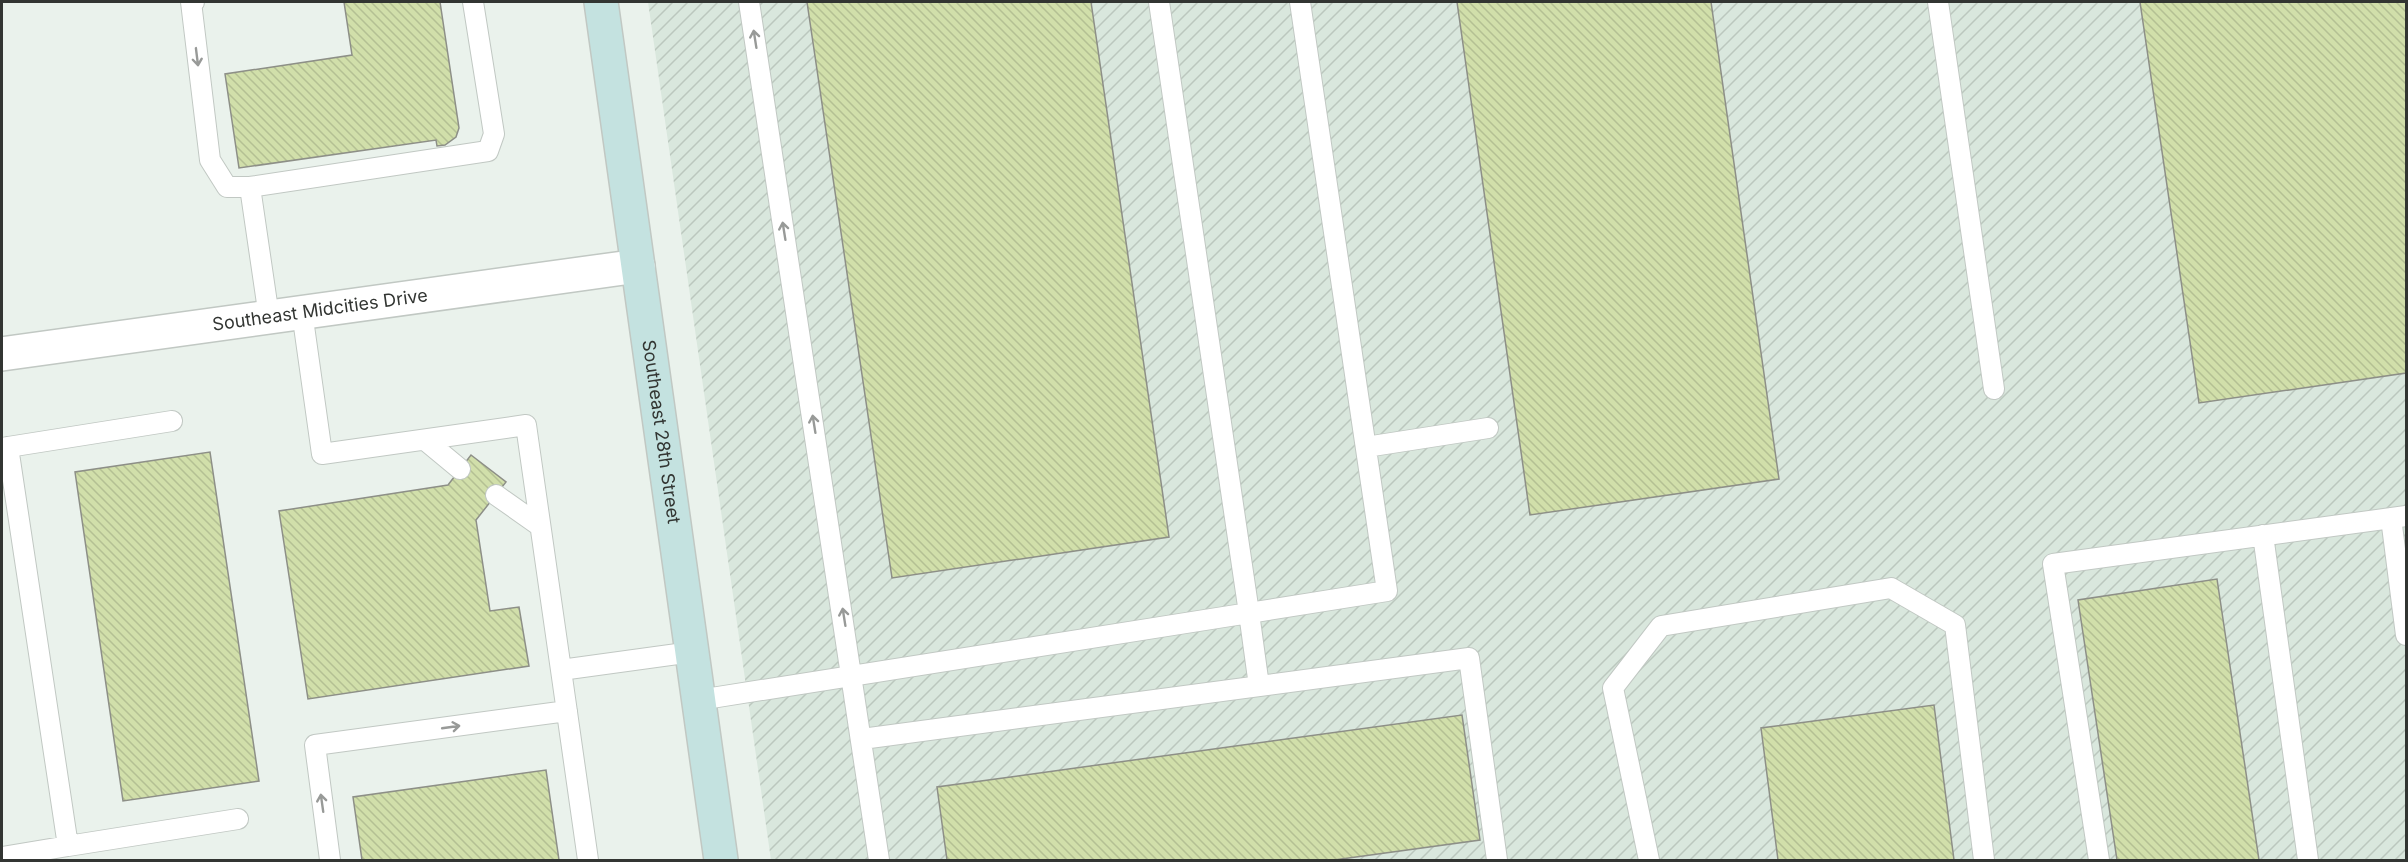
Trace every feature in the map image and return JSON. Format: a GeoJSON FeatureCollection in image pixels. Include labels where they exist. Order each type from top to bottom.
{"type":"FeatureCollection","features":[{"type":"Feature","properties":{"kind":"main road","name":"Southeast 28th Street"},"geometry":{"type":"LineString","coordinates":[[601,2],[721,861]]}},
{"type":"Feature","properties":{"kind":"street","name":"Southeast Midcities Drive"},"geometry":{"type":"LineString","coordinates":[[2,354],[638,266]]}},
{"type":"Feature","properties":{"kind":"lane"},"geometry":{"type":"LineString","coordinates":[[194,2],[191,2],[210,160],[227,187],[250,187],[488,151],[494,134],[473,2]]}},
{"type":"Feature","properties":{"kind":"lane"},"geometry":{"type":"LineString","coordinates":[[749,2],[853,675],[879,861]]}},
{"type":"Feature","properties":{"kind":"lane"},"geometry":{"type":"LineString","coordinates":[[1159,2],[1259,686]]}},
{"type":"Feature","properties":{"kind":"lane"},"geometry":{"type":"LineString","coordinates":[[699,700],[1387,591],[1300,2]]}},
{"type":"Feature","properties":{"kind":"lane"},"geometry":{"type":"LineString","coordinates":[[1938,2],[1994,389]]}},
{"type":"Feature","properties":{"kind":"lane"},"geometry":{"type":"LineString","coordinates":[[250,187],[269,317]]}},
{"type":"Feature","properties":{"kind":"lane"},"geometry":{"type":"LineString","coordinates":[[302,312],[322,454],[526,425],[588,861]]}},
{"type":"Feature","properties":{"kind":"lane"},"geometry":{"type":"LineString","coordinates":[[68,846],[5,448],[172,421]]}},
{"type":"Feature","properties":{"kind":"lane"},"geometry":{"type":"LineString","coordinates":[[1366,447],[1488,428]]}},
{"type":"Feature","properties":{"kind":"lane"},"geometry":{"type":"LineString","coordinates":[[424,440],[460,469]]}},
{"type":"Feature","properties":{"kind":"lane"},"geometry":{"type":"LineString","coordinates":[[496,495],[540,526]]}},
{"type":"Feature","properties":{"kind":"lane"},"geometry":{"type":"LineString","coordinates":[[2099,861],[2053,564],[2399,517],[2406,635]]}},
{"type":"Feature","properties":{"kind":"lane"},"geometry":{"type":"LineString","coordinates":[[2263,535],[2308,861]]}},
{"type":"Feature","properties":{"kind":"lane"},"geometry":{"type":"LineString","coordinates":[[1649,861],[1613,688],[1661,626],[1891,588],[1955,625],[1984,861]]}},
{"type":"Feature","properties":{"kind":"lane"},"geometry":{"type":"LineString","coordinates":[[561,670],[692,652]]}},
{"type":"Feature","properties":{"kind":"lane"},"geometry":{"type":"LineString","coordinates":[[862,739],[1469,658],[1497,861]]}},
{"type":"Feature","properties":{"kind":"lane"},"geometry":{"type":"LineString","coordinates":[[330,861],[315,746],[567,711]]}},
{"type":"Feature","properties":{"kind":"lane"},"geometry":{"type":"LineString","coordinates":[[2,857],[238,819]]}},
{"type":"Feature","properties":{"kind":"shaded area"},"geometry":{"type":"Polygon","coordinates":[[[648,2],[2406,2],[2406,860],[771,860],[648,2]]]}},
{"type":"Feature","properties":{"kind":"building"},"geometry":{"type":"Polygon","coordinates":[[[344,2],[440,2],[459,128],[456,137],[445,145],[437,146],[436,140],[239,168],[225,74],[352,55],[344,2]]]}},
{"type":"Feature","properties":{"kind":"building"},"geometry":{"type":"Polygon","coordinates":[[[807,2],[1091,2],[1169,537],[892,578],[807,2]]]}},
{"type":"Feature","properties":{"kind":"building"},"geometry":{"type":"Polygon","coordinates":[[[1457,2],[1711,2],[1779,479],[1530,515],[1457,2]]]}},
{"type":"Feature","properties":{"kind":"building"},"geometry":{"type":"Polygon","coordinates":[[[2140,2],[2406,2],[2406,373],[2199,403],[2140,2]]]}},
{"type":"Feature","properties":{"kind":"building"},"geometry":{"type":"Polygon","coordinates":[[[210,452],[259,781],[123,801],[75,472],[210,452]]]}},
{"type":"Feature","properties":{"kind":"building"},"geometry":{"type":"Polygon","coordinates":[[[471,455],[506,482],[476,520],[490,611],[519,607],[529,666],[308,699],[279,511],[448,485],[471,455]]]}},
{"type":"Feature","properties":{"kind":"building"},"geometry":{"type":"Polygon","coordinates":[[[2217,579],[2259,860],[2117,860],[2078,600],[2217,579]]]}},
{"type":"Feature","properties":{"kind":"building"},"geometry":{"type":"Polygon","coordinates":[[[1934,705],[1954,860],[1778,860],[1761,728],[1934,705]]]}},
{"type":"Feature","properties":{"kind":"building"},"geometry":{"type":"Polygon","coordinates":[[[1462,715],[1480,840],[1334,860],[947,860],[937,787],[1462,715]]]}},
{"type":"Feature","properties":{"kind":"building"},"geometry":{"type":"Polygon","coordinates":[[[546,770],[559,860],[362,860],[353,797],[546,770]]]}}]}
